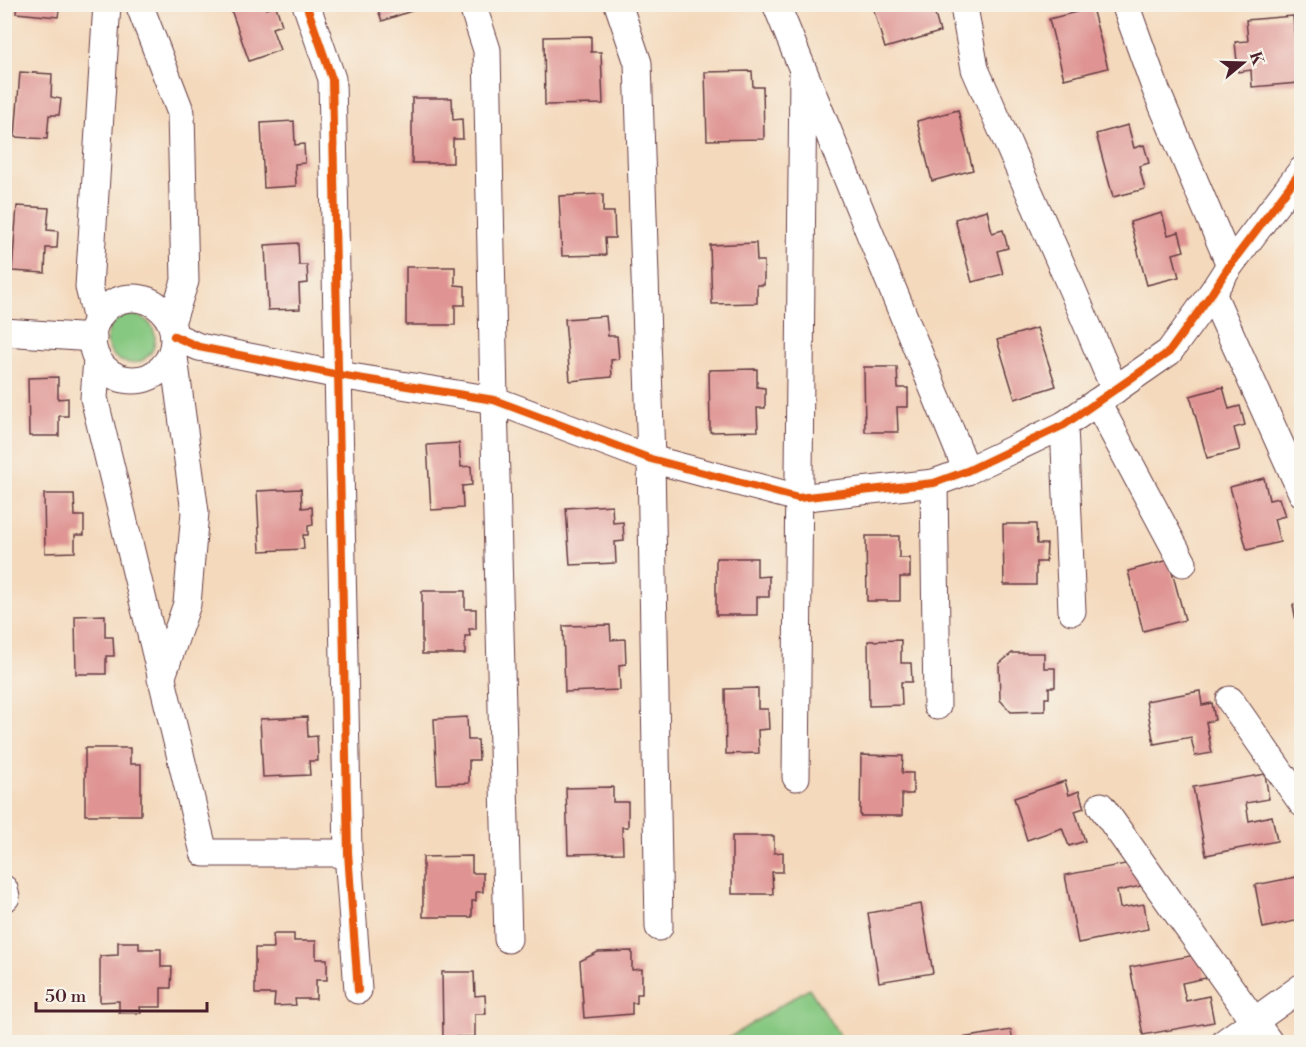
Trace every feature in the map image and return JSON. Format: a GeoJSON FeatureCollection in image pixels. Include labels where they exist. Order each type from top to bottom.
{"type":"FeatureCollection","features":[{"type":"Feature","properties":{"kind":"street"},"geometry":{"type":"LineString","coordinates":[[107,4],[89,287],[96,339],[94,398],[204,853],[348,854]]}},
{"type":"Feature","properties":{"kind":"street"},"geometry":{"type":"LineString","coordinates":[[139,4],[181,113],[185,281],[173,337],[167,363],[158,373],[145,379],[131,381],[118,378],[106,370],[96,339],[105,309],[129,298],[142,299],[154,304],[164,312],[173,337],[195,512],[187,604],[161,679]]}},
{"type":"Feature","properties":{"kind":"street"},"geometry":{"type":"LineString","coordinates":[[306,4],[332,79],[348,854],[358,990]]}},
{"type":"Feature","properties":{"kind":"street"},"geometry":{"type":"LineString","coordinates":[[472,4],[487,50],[508,939]]}},
{"type":"Feature","properties":{"kind":"street"},"geometry":{"type":"LineString","coordinates":[[618,4],[638,63],[651,459],[659,927]]}},
{"type":"Feature","properties":{"kind":"street"},"geometry":{"type":"LineString","coordinates":[[776,4],[967,471]]}},
{"type":"Feature","properties":{"kind":"street"},"geometry":{"type":"LineString","coordinates":[[1125,4],[1156,90],[1230,265]]}},
{"type":"Feature","properties":{"kind":"street"},"geometry":{"type":"LineString","coordinates":[[964,7],[975,69],[1072,289],[1106,396],[1183,563]]}},
{"type":"Feature","properties":{"kind":"street"},"geometry":{"type":"LineString","coordinates":[[796,777],[803,72]]}},
{"type":"Feature","properties":{"kind":"street"},"geometry":{"type":"LineString","coordinates":[[173,337],[199,347],[339,375],[494,400],[651,459],[798,498],[934,483],[967,471],[1064,425],[1169,352],[1230,265],[1302,170]]}},
{"type":"Feature","properties":{"kind":"street"},"geometry":{"type":"LineString","coordinates":[[1212,293],[1302,493]]}},
{"type":"Feature","properties":{"kind":"street"},"geometry":{"type":"LineString","coordinates":[[4,332],[96,339]]}},
{"type":"Feature","properties":{"kind":"street"},"geometry":{"type":"LineString","coordinates":[[1064,425],[1072,611]]}},
{"type":"Feature","properties":{"kind":"street"},"geometry":{"type":"LineString","coordinates":[[934,483],[937,706]]}},
{"type":"Feature","properties":{"kind":"street"},"geometry":{"type":"LineString","coordinates":[[1230,700],[1302,803]]}},
{"type":"Feature","properties":{"kind":"street"},"geometry":{"type":"LineString","coordinates":[[1101,806],[1262,1032]]}},
{"type":"Feature","properties":{"kind":"street"},"geometry":{"type":"LineString","coordinates":[[1225,1042],[1262,1032],[1302,987]]}},
{"type":"Feature","properties":{"kind":"green space"},"geometry":{"type":"Polygon","coordinates":[[[126,315],[136,315],[148,322],[155,334],[155,344],[148,356],[136,363],[126,363],[111,352],[107,344],[107,334],[118,319],[126,315]]]}},
{"type":"Feature","properties":{"kind":"green space"},"geometry":{"type":"Polygon","coordinates":[[[809,988],[843,1042],[722,1042],[809,988]]]}},
{"type":"Feature","properties":{"kind":"building"},"geometry":{"type":"Polygon","coordinates":[[[17,4],[60,4],[58,17],[16,13],[17,4]]]}},
{"type":"Feature","properties":{"kind":"building"},"geometry":{"type":"Polygon","coordinates":[[[229,4],[264,4],[266,9],[276,6],[282,25],[272,28],[280,50],[249,61],[229,4]]]}},
{"type":"Feature","properties":{"kind":"building"},"geometry":{"type":"Polygon","coordinates":[[[376,4],[429,4],[429,5],[382,21],[376,4]]]}},
{"type":"Feature","properties":{"kind":"building"},"geometry":{"type":"Polygon","coordinates":[[[872,4],[932,4],[940,32],[885,48],[872,4]]]}},
{"type":"Feature","properties":{"kind":"building"},"geometry":{"type":"Polygon","coordinates":[[[1092,8],[1108,68],[1064,79],[1049,19],[1092,8]]]}},
{"type":"Feature","properties":{"kind":"building"},"geometry":{"type":"Polygon","coordinates":[[[1293,16],[1299,83],[1252,87],[1251,70],[1238,72],[1235,42],[1248,41],[1246,20],[1293,16]]]}},
{"type":"Feature","properties":{"kind":"building"},"geometry":{"type":"Polygon","coordinates":[[[591,36],[591,52],[601,52],[603,104],[545,105],[544,37],[591,36]]]}},
{"type":"Feature","properties":{"kind":"building"},"geometry":{"type":"Polygon","coordinates":[[[752,71],[753,87],[763,87],[764,139],[707,140],[705,72],[752,71]]]}},
{"type":"Feature","properties":{"kind":"building"},"geometry":{"type":"Polygon","coordinates":[[[20,72],[52,74],[51,97],[61,99],[59,115],[49,115],[47,139],[15,137],[20,72]]]}},
{"type":"Feature","properties":{"kind":"building"},"geometry":{"type":"Polygon","coordinates":[[[412,98],[452,98],[453,120],[462,119],[463,139],[453,139],[453,163],[412,163],[412,98]]]}},
{"type":"Feature","properties":{"kind":"building"},"geometry":{"type":"Polygon","coordinates":[[[958,110],[973,170],[932,181],[917,121],[958,110]]]}},
{"type":"Feature","properties":{"kind":"building"},"geometry":{"type":"Polygon","coordinates":[[[294,121],[295,145],[304,144],[305,163],[295,164],[296,186],[264,188],[261,123],[294,121]]]}},
{"type":"Feature","properties":{"kind":"building"},"geometry":{"type":"Polygon","coordinates":[[[1128,125],[1134,148],[1144,145],[1149,163],[1139,166],[1145,189],[1113,197],[1096,134],[1128,125]]]}},
{"type":"Feature","properties":{"kind":"building"},"geometry":{"type":"Polygon","coordinates":[[[603,194],[603,212],[614,212],[615,238],[605,238],[606,255],[562,256],[559,196],[603,194]]]}},
{"type":"Feature","properties":{"kind":"building"},"geometry":{"type":"Polygon","coordinates":[[[17,206],[49,208],[47,230],[58,231],[57,248],[46,248],[45,273],[12,271],[17,206]]]}},
{"type":"Feature","properties":{"kind":"building"},"geometry":{"type":"Polygon","coordinates":[[[987,210],[992,233],[1003,230],[1008,248],[997,251],[1003,274],[972,282],[955,219],[987,210]]]}},
{"type":"Feature","properties":{"kind":"building"},"geometry":{"type":"Polygon","coordinates":[[[1162,213],[1168,235],[1179,232],[1184,251],[1173,254],[1179,277],[1147,285],[1130,222],[1162,213]]]}},
{"type":"Feature","properties":{"kind":"building"},"geometry":{"type":"Polygon","coordinates":[[[298,243],[299,265],[307,265],[308,283],[299,284],[300,309],[268,310],[265,245],[298,243]]]}},
{"type":"Feature","properties":{"kind":"building"},"geometry":{"type":"Polygon","coordinates":[[[756,243],[757,261],[764,261],[764,285],[757,285],[757,303],[712,304],[710,245],[756,243]]]}},
{"type":"Feature","properties":{"kind":"building"},"geometry":{"type":"Polygon","coordinates":[[[406,267],[455,267],[455,285],[465,286],[465,305],[455,305],[455,325],[406,325],[406,267]]]}},
{"type":"Feature","properties":{"kind":"building"},"geometry":{"type":"Polygon","coordinates":[[[606,316],[608,336],[617,336],[619,359],[611,360],[612,377],[570,381],[565,319],[606,316]]]}},
{"type":"Feature","properties":{"kind":"building"},"geometry":{"type":"Polygon","coordinates":[[[1037,328],[1056,386],[1015,399],[997,340],[1037,328]]]}},
{"type":"Feature","properties":{"kind":"building"},"geometry":{"type":"Polygon","coordinates":[[[864,367],[897,367],[898,388],[908,388],[908,407],[897,407],[898,432],[865,432],[864,367]]]}},
{"type":"Feature","properties":{"kind":"building"},"geometry":{"type":"Polygon","coordinates":[[[757,369],[757,387],[765,388],[765,408],[757,408],[758,431],[710,432],[709,370],[757,369]]]}},
{"type":"Feature","properties":{"kind":"building"},"geometry":{"type":"Polygon","coordinates":[[[58,377],[58,399],[68,398],[68,416],[59,416],[59,436],[29,436],[28,378],[58,377]]]}},
{"type":"Feature","properties":{"kind":"building"},"geometry":{"type":"Polygon","coordinates":[[[1223,387],[1229,409],[1240,406],[1245,425],[1234,428],[1240,450],[1207,458],[1190,396],[1223,387]]]}},
{"type":"Feature","properties":{"kind":"building"},"geometry":{"type":"Polygon","coordinates":[[[459,443],[461,467],[471,466],[472,485],[462,486],[463,508],[431,510],[427,445],[459,443]]]}},
{"type":"Feature","properties":{"kind":"building"},"geometry":{"type":"Polygon","coordinates":[[[1264,478],[1269,500],[1279,498],[1285,516],[1274,519],[1280,542],[1247,550],[1230,487],[1264,478]]]}},
{"type":"Feature","properties":{"kind":"building"},"geometry":{"type":"Polygon","coordinates":[[[301,489],[302,508],[312,507],[313,525],[308,526],[308,535],[303,535],[304,549],[260,551],[257,491],[301,489]]]}},
{"type":"Feature","properties":{"kind":"building"},"geometry":{"type":"Polygon","coordinates":[[[44,494],[74,494],[75,516],[84,516],[84,535],[75,535],[75,552],[45,553],[44,494]]]}},
{"type":"Feature","properties":{"kind":"building"},"geometry":{"type":"Polygon","coordinates":[[[612,505],[613,523],[623,522],[624,541],[615,542],[616,563],[570,565],[566,508],[612,505]]]}},
{"type":"Feature","properties":{"kind":"building"},"geometry":{"type":"Polygon","coordinates":[[[1003,524],[1036,524],[1037,544],[1047,544],[1046,562],[1036,562],[1036,585],[1004,585],[1003,524]]]}},
{"type":"Feature","properties":{"kind":"building"},"geometry":{"type":"Polygon","coordinates":[[[866,536],[899,536],[899,558],[910,558],[910,577],[900,577],[900,601],[867,601],[866,536]]]}},
{"type":"Feature","properties":{"kind":"building"},"geometry":{"type":"Polygon","coordinates":[[[716,558],[757,558],[757,577],[769,576],[769,597],[757,597],[757,615],[716,615],[716,558]]]}},
{"type":"Feature","properties":{"kind":"building"},"geometry":{"type":"Polygon","coordinates":[[[1169,560],[1185,620],[1143,631],[1128,571],[1169,560]]]}},
{"type":"Feature","properties":{"kind":"building"},"geometry":{"type":"Polygon","coordinates":[[[422,591],[465,591],[465,609],[476,609],[476,629],[469,629],[470,636],[465,636],[465,654],[422,654],[422,591]]]}},
{"type":"Feature","properties":{"kind":"building"},"geometry":{"type":"Polygon","coordinates":[[[1302,603],[1302,642],[1300,642],[1293,605],[1302,603]]]}},
{"type":"Feature","properties":{"kind":"building"},"geometry":{"type":"Polygon","coordinates":[[[105,615],[105,637],[113,637],[114,656],[106,656],[106,674],[76,674],[75,616],[105,615]]]}},
{"type":"Feature","properties":{"kind":"building"},"geometry":{"type":"Polygon","coordinates":[[[610,625],[611,640],[625,639],[626,664],[619,665],[620,690],[565,692],[563,626],[610,625]]]}},
{"type":"Feature","properties":{"kind":"building"},"geometry":{"type":"Polygon","coordinates":[[[901,640],[901,663],[911,663],[912,682],[901,682],[902,705],[869,706],[868,641],[901,640]]]}},
{"type":"Feature","properties":{"kind":"building"},"geometry":{"type":"Polygon","coordinates":[[[1012,653],[1044,653],[1044,668],[1055,668],[1055,687],[1049,687],[1049,698],[1045,698],[1045,711],[1011,712],[1000,700],[999,664],[1012,653]]]}},
{"type":"Feature","properties":{"kind":"building"},"geometry":{"type":"Polygon","coordinates":[[[758,688],[758,709],[768,709],[769,729],[758,730],[759,753],[726,754],[725,689],[758,688]]]}},
{"type":"Feature","properties":{"kind":"building"},"geometry":{"type":"Polygon","coordinates":[[[1200,691],[1202,705],[1212,703],[1215,720],[1206,722],[1212,753],[1195,756],[1191,737],[1154,744],[1146,701],[1200,691]]]}},
{"type":"Feature","properties":{"kind":"building"},"geometry":{"type":"Polygon","coordinates":[[[307,717],[308,737],[317,736],[318,761],[309,761],[310,775],[263,777],[260,719],[307,717]]]}},
{"type":"Feature","properties":{"kind":"building"},"geometry":{"type":"Polygon","coordinates":[[[467,717],[468,740],[478,740],[479,760],[469,760],[469,783],[437,784],[434,719],[467,717]]]}},
{"type":"Feature","properties":{"kind":"building"},"geometry":{"type":"Polygon","coordinates":[[[85,748],[130,748],[130,764],[141,764],[141,815],[85,815],[85,748]]]}},
{"type":"Feature","properties":{"kind":"building"},"geometry":{"type":"Polygon","coordinates":[[[861,755],[903,756],[902,773],[913,773],[913,794],[902,794],[902,816],[860,816],[861,755]]]}},
{"type":"Feature","properties":{"kind":"building"},"geometry":{"type":"Polygon","coordinates":[[[1265,774],[1269,799],[1246,803],[1249,821],[1272,816],[1277,841],[1206,855],[1193,787],[1265,774]]]}},
{"type":"Feature","properties":{"kind":"building"},"geometry":{"type":"Polygon","coordinates":[[[1065,781],[1069,795],[1079,791],[1084,808],[1075,811],[1085,841],[1069,846],[1062,828],[1027,840],[1014,798],[1065,781]]]}},
{"type":"Feature","properties":{"kind":"building"},"geometry":{"type":"Polygon","coordinates":[[[613,787],[613,802],[628,802],[628,827],[622,827],[623,853],[568,854],[566,788],[613,787]]]}},
{"type":"Feature","properties":{"kind":"building"},"geometry":{"type":"Polygon","coordinates":[[[732,836],[774,836],[774,853],[783,852],[783,872],[772,872],[773,894],[732,894],[732,836]]]}},
{"type":"Feature","properties":{"kind":"building"},"geometry":{"type":"Polygon","coordinates":[[[472,856],[472,873],[483,873],[483,892],[476,892],[476,901],[472,901],[472,917],[423,917],[423,857],[472,856]]]}},
{"type":"Feature","properties":{"kind":"building"},"geometry":{"type":"Polygon","coordinates":[[[1136,862],[1141,886],[1117,891],[1120,908],[1144,904],[1148,929],[1078,943],[1065,875],[1136,862]]]}},
{"type":"Feature","properties":{"kind":"building"},"geometry":{"type":"Polygon","coordinates":[[[1302,876],[1302,927],[1299,920],[1263,928],[1255,885],[1302,876]]]}},
{"type":"Feature","properties":{"kind":"building"},"geometry":{"type":"Polygon","coordinates":[[[921,904],[933,973],[879,982],[868,913],[921,904]]]}},
{"type":"Feature","properties":{"kind":"building"},"geometry":{"type":"Polygon","coordinates":[[[273,934],[294,934],[294,941],[316,941],[316,959],[327,959],[327,980],[316,980],[316,999],[295,999],[296,1005],[274,1006],[275,994],[255,994],[255,948],[274,948],[273,934]]]}},
{"type":"Feature","properties":{"kind":"building"},"geometry":{"type":"Polygon","coordinates":[[[118,942],[139,942],[139,949],[161,949],[161,967],[172,967],[171,988],[161,988],[161,1007],[140,1007],[141,1013],[119,1013],[119,1001],[100,1002],[100,956],[118,955],[118,942]]]}},
{"type":"Feature","properties":{"kind":"building"},"geometry":{"type":"Polygon","coordinates":[[[632,951],[632,970],[642,969],[642,994],[637,994],[637,1003],[632,1003],[632,1014],[584,1018],[580,961],[598,952],[632,951]]]}},
{"type":"Feature","properties":{"kind":"building"},"geometry":{"type":"Polygon","coordinates":[[[1201,954],[1206,978],[1182,983],[1186,1001],[1209,996],[1214,1022],[1143,1035],[1130,967],[1201,954]]]}},
{"type":"Feature","properties":{"kind":"building"},"geometry":{"type":"Polygon","coordinates":[[[442,972],[474,972],[475,996],[485,995],[486,1014],[475,1014],[475,1037],[443,1037],[442,972]]]}},
{"type":"Feature","properties":{"kind":"building"},"geometry":{"type":"Polygon","coordinates":[[[1011,1030],[1013,1042],[956,1042],[956,1039],[1011,1030]]]}},
{"type":"Feature","properties":{"kind":"cycle path"},"geometry":{"type":"LineString","coordinates":[[306,4],[332,79],[348,853],[358,990]]}},
{"type":"Feature","properties":{"kind":"cycle path"},"geometry":{"type":"LineString","coordinates":[[174,336],[199,347],[339,375],[494,400],[651,459],[798,498],[934,483],[967,471],[1064,425],[1169,352],[1230,265],[1302,170]]}}]}
